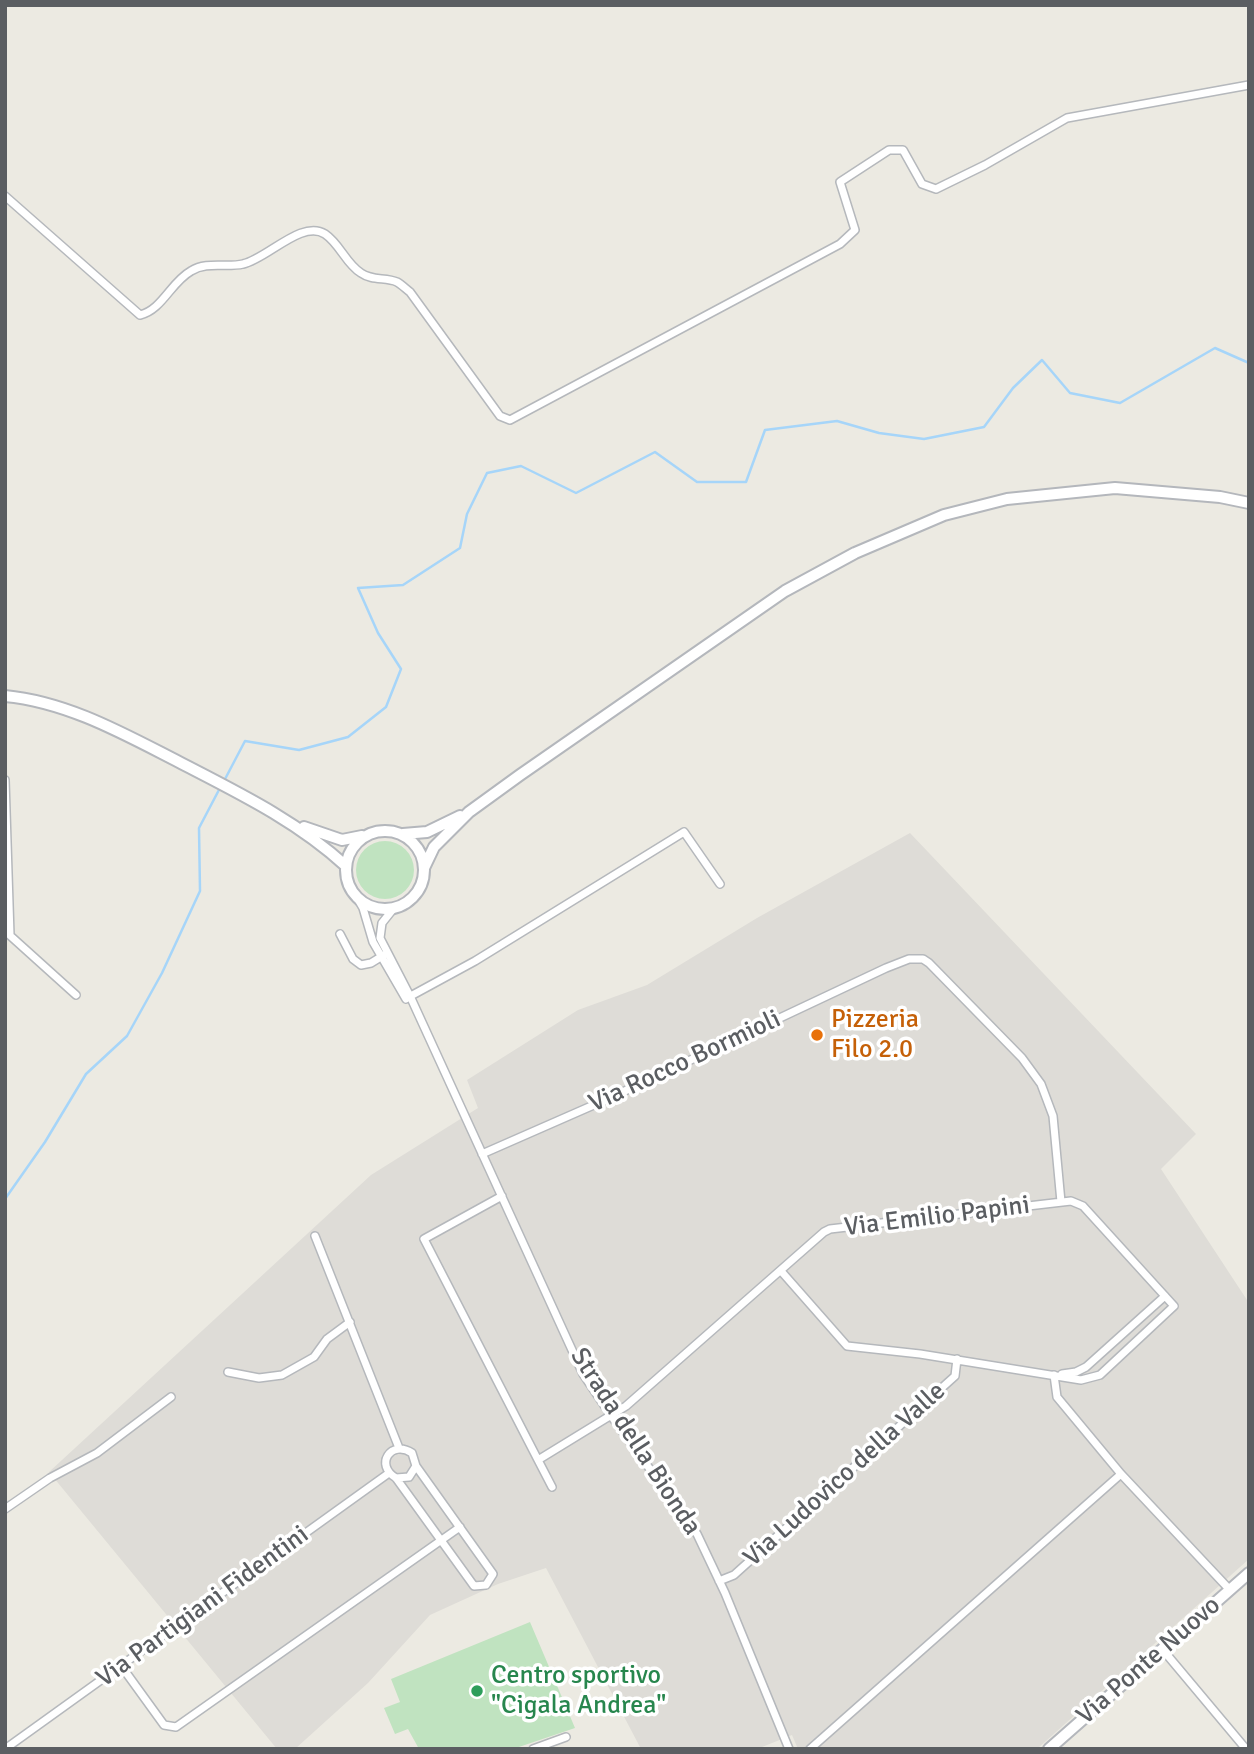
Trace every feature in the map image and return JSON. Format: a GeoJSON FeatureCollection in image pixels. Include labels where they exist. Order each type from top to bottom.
{"type":"FeatureCollection","features":[{"type":"Feature","properties":{"kind":"street"},"geometry":{"type":"LineString","coordinates":[[5,196],[140,315],[150,313],[177,280],[193,269],[207,265],[243,264],[307,230],[321,232],[335,242],[361,273],[375,279],[396,282],[410,292],[500,416],[510,420],[840,244],[855,230],[840,182],[890,150],[903,150],[922,184],[936,189],[985,165],[1067,118],[1249,85]]}},
{"type":"Feature","properties":{"kind":"street"},"geometry":{"type":"LineString","coordinates":[[291,822],[342,840],[388,831],[408,835],[427,832],[469,812],[785,591],[855,553],[944,515],[1007,499],[1115,488],[1220,497],[1249,503]]}},
{"type":"Feature","properties":{"kind":"street"},"geometry":{"type":"LineString","coordinates":[[5,696],[66,709],[133,738],[291,822],[327,847],[346,866]]}},
{"type":"Feature","properties":{"kind":"street"},"geometry":{"type":"LineString","coordinates":[[5,780],[8,933],[76,995]]}},
{"type":"Feature","properties":{"kind":"street"},"geometry":{"type":"LineString","coordinates":[[368,835],[357,843],[350,854],[346,866],[350,887],[356,896],[373,907],[394,908],[404,904],[419,889],[424,868],[434,847],[469,812]]}},
{"type":"Feature","properties":{"kind":"street"},"geometry":{"type":"LineString","coordinates":[[408,997],[497,948],[684,832],[720,884]]}},
{"type":"Feature","properties":{"kind":"street"},"geometry":{"type":"LineString","coordinates":[[398,833],[408,838],[416,847],[424,868]]}},
{"type":"Feature","properties":{"kind":"street","name":"Strada della Bionda"},"geometry":{"type":"LineString","coordinates":[[356,896],[363,908],[373,942],[385,955]]}},
{"type":"Feature","properties":{"kind":"street","name":"Strada della Bionda"},"geometry":{"type":"LineString","coordinates":[[394,908],[386,915],[380,928],[385,955],[422,1023],[583,1374],[697,1534],[789,1749]]}},
{"type":"Feature","properties":{"kind":"street"},"geometry":{"type":"LineString","coordinates":[[340,934],[353,959],[358,963],[366,964],[385,955]]}},
{"type":"Feature","properties":{"kind":"street","name":"Via Rocco Bormioli"},"geometry":{"type":"LineString","coordinates":[[482,1154],[612,1097],[886,968],[909,958],[923,959],[1033,1071],[1051,1107],[1061,1202]]}},
{"type":"Feature","properties":{"kind":"street"},"geometry":{"type":"LineString","coordinates":[[502,1196],[424,1239],[552,1487]]}},
{"type":"Feature","properties":{"kind":"street","name":"Via Emilio Papini"},"geometry":{"type":"LineString","coordinates":[[538,1460],[612,1417],[781,1271],[830,1229],[1071,1200],[1083,1206],[1174,1306],[1100,1375],[1082,1380],[957,1359],[847,1346],[781,1271]]}},
{"type":"Feature","properties":{"kind":"street"},"geometry":{"type":"LineString","coordinates":[[316,1236],[399,1448],[412,1453],[416,1466],[493,1574],[486,1585],[474,1586],[392,1476],[386,1465],[388,1455],[399,1448]]}},
{"type":"Feature","properties":{"kind":"street"},"geometry":{"type":"LineString","coordinates":[[1165,1296],[1086,1367],[1076,1372],[1054,1374],[1057,1397],[1121,1474],[1230,1590]]}},
{"type":"Feature","properties":{"kind":"street"},"geometry":{"type":"LineString","coordinates":[[228,1372],[260,1378],[282,1375],[314,1357],[327,1339],[350,1322]]}},
{"type":"Feature","properties":{"kind":"street","name":"Via Ludovico della Valle"},"geometry":{"type":"LineString","coordinates":[[719,1581],[734,1575],[955,1376],[957,1359]]}},
{"type":"Feature","properties":{"kind":"street"},"geometry":{"type":"LineString","coordinates":[[5,1509],[50,1478],[97,1453],[171,1397]]}},
{"type":"Feature","properties":{"kind":"street"},"geometry":{"type":"LineString","coordinates":[[392,1476],[409,1477],[416,1466]]}},
{"type":"Feature","properties":{"kind":"street"},"geometry":{"type":"LineString","coordinates":[[810,1749],[1121,1474]]}},
{"type":"Feature","properties":{"kind":"street","name":"Via Partigiani Fidentini"},"geometry":{"type":"LineString","coordinates":[[5,1749],[17,1745],[122,1667],[392,1476]]}},
{"type":"Feature","properties":{"kind":"street"},"geometry":{"type":"LineString","coordinates":[[122,1667],[164,1725],[176,1727],[460,1527]]}},
{"type":"Feature","properties":{"kind":"street","name":"Via Ponte Nuovo"},"geometry":{"type":"LineString","coordinates":[[1049,1749],[1249,1573]]}},
{"type":"Feature","properties":{"kind":"street"},"geometry":{"type":"LineString","coordinates":[[1163,1650],[1246,1749]]}},
{"type":"Feature","properties":{"kind":"street"},"geometry":{"type":"LineString","coordinates":[[533,1749],[566,1737]]}},
{"type":"Feature","properties":{"kind":"shaded area"},"geometry":{"type":"Polygon","coordinates":[[[910,833],[1196,1134],[1161,1169],[1249,1303],[1249,1559],[1037,1749],[798,1749],[792,1735],[757,1749],[641,1749],[546,1568],[498,1584],[430,1615],[368,1683],[295,1749],[277,1749],[49,1472],[371,1175],[478,1108],[467,1080],[578,1010],[647,985],[757,918],[910,833]]]}},
{"type":"Feature","properties":{"kind":"green space"},"geometry":{"type":"Polygon","coordinates":[[[385,841],[406,849],[414,870],[406,891],[385,899],[364,891],[356,870],[364,849],[385,841]]]}},
{"type":"Feature","properties":{"kind":"green space","name":"Centro sportivo \"Cigala Andrea\""},"geometry":{"type":"Polygon","coordinates":[[[530,1622],[575,1728],[513,1749],[419,1749],[408,1729],[395,1734],[384,1708],[400,1702],[391,1679],[530,1622]]]}},
{"type":"Feature","properties":{"kind":"waterway"},"geometry":{"type":"LineString","coordinates":[[224,781],[245,741],[299,750],[348,737],[386,707],[401,669],[378,633],[358,588],[403,585],[460,548],[467,514],[487,473],[521,466],[576,493],[655,452],[697,482],[746,482],[765,430],[837,421],[879,433],[924,439],[984,427],[1013,388],[1042,360],[1070,393],[1120,403],[1215,348],[1249,363]]}},
{"type":"Feature","properties":{"kind":"waterway"},"geometry":{"type":"LineString","coordinates":[[5,1199],[45,1142],[86,1074],[127,1036],[162,973],[200,891],[199,828],[221,786]]}},
{"type":"Feature","properties":{"kind":"place","name":"Pizzeria Filo 2.0"},"geometry":{"type":"Point","coordinates":[817,1035]}},
{"type":"Feature","properties":{"kind":"place","name":"Centro sportivo \"Cigala Andrea\""},"geometry":{"type":"Point","coordinates":[477,1691]}}]}
